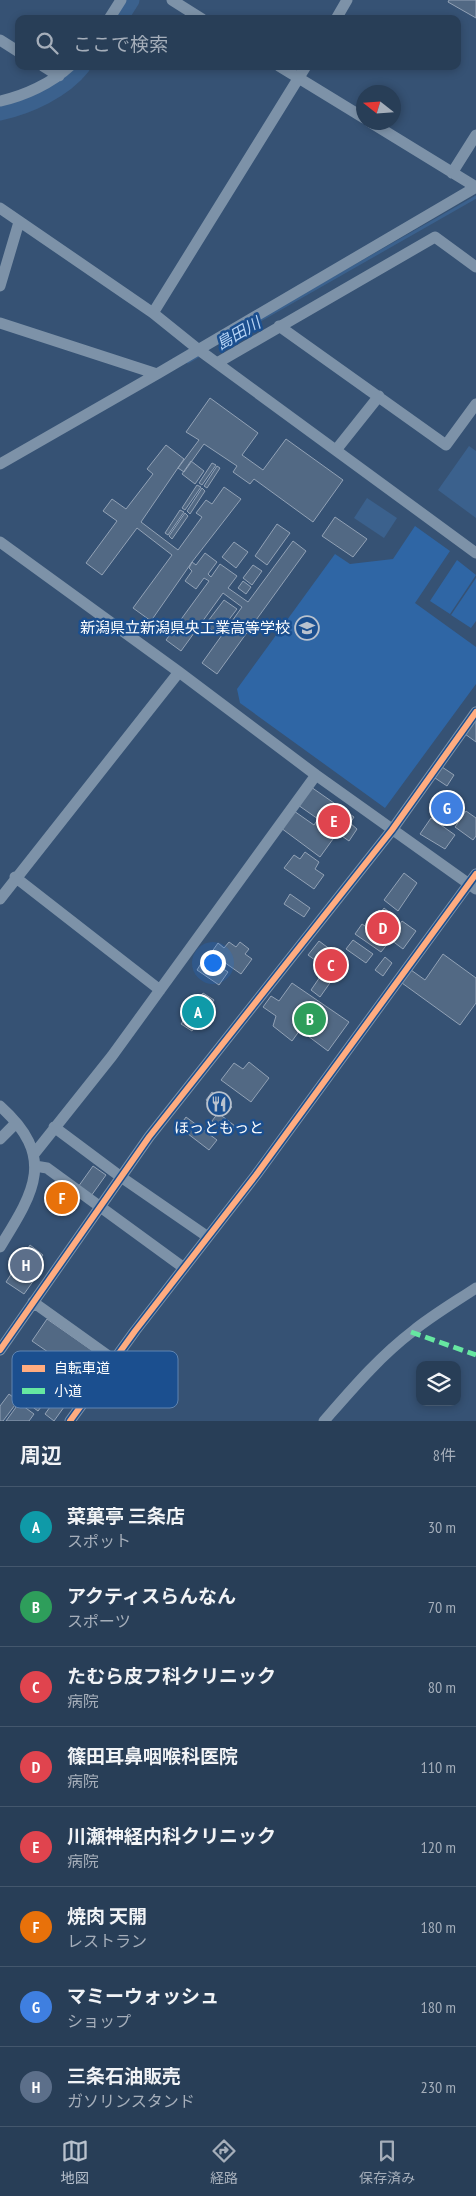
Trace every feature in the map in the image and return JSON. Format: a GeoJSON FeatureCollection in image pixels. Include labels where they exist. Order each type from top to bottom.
{"type":"FeatureCollection","features":[{"type":"Feature","properties":{"kind":"street"},"geometry":{"type":"LineString","coordinates":[[112,15],[121,0]]}},
{"type":"Feature","properties":{"kind":"street"},"geometry":{"type":"LineString","coordinates":[[172,0],[196,15]]}},
{"type":"Feature","properties":{"kind":"street"},"geometry":{"type":"LineString","coordinates":[[338,15],[347,0]]}},
{"type":"Feature","properties":{"kind":"street"},"geometry":{"type":"LineString","coordinates":[[0,40],[15,49]]}},
{"type":"Feature","properties":{"kind":"street"},"geometry":{"type":"LineString","coordinates":[[49,70],[59,76]]}},
{"type":"Feature","properties":{"kind":"street"},"geometry":{"type":"LineString","coordinates":[[0,101],[43,85],[66,70]]}},
{"type":"Feature","properties":{"kind":"street"},"geometry":{"type":"LineString","coordinates":[[285,70],[356,113]]}},
{"type":"Feature","properties":{"kind":"street"},"geometry":{"type":"LineString","coordinates":[[153,313],[304,70]]}},
{"type":"Feature","properties":{"kind":"street"},"geometry":{"type":"LineString","coordinates":[[0,464],[199,350],[476,187],[383,130]]}},
{"type":"Feature","properties":{"kind":"street"},"geometry":{"type":"LineString","coordinates":[[452,173],[476,135]]}},
{"type":"Feature","properties":{"kind":"street"},"geometry":{"type":"LineString","coordinates":[[0,208],[153,313],[199,350],[476,553]]}},
{"type":"Feature","properties":{"kind":"street"},"geometry":{"type":"LineString","coordinates":[[0,286],[19,222]]}},
{"type":"Feature","properties":{"kind":"street"},"geometry":{"type":"LineString","coordinates":[[217,363],[435,237],[476,267]]}},
{"type":"Feature","properties":{"kind":"street"},"geometry":{"type":"LineString","coordinates":[[0,323],[157,374]]}},
{"type":"Feature","properties":{"kind":"street"},"geometry":{"type":"LineString","coordinates":[[279,326],[446,445],[476,404]]}},
{"type":"Feature","properties":{"kind":"street"},"geometry":{"type":"LineString","coordinates":[[336,450],[379,396]]}},
{"type":"Feature","properties":{"kind":"street"},"geometry":{"type":"LineString","coordinates":[[0,542],[179,672],[316,775],[472,887]]}},
{"type":"Feature","properties":{"kind":"street"},"geometry":{"type":"LineString","coordinates":[[0,899],[179,672]]}},
{"type":"Feature","properties":{"kind":"street"},"geometry":{"type":"LineString","coordinates":[[0,1350],[155,1129],[392,830],[476,712]]}},
{"type":"Feature","properties":{"kind":"street"},"geometry":{"type":"LineString","coordinates":[[0,1247],[29,1197],[34,1160],[54,1127],[112,1056],[316,775]]}},
{"type":"Feature","properties":{"kind":"street"},"geometry":{"type":"LineString","coordinates":[[121,1351],[256,1175],[472,887],[476,874]]}},
{"type":"Feature","properties":{"kind":"street"},"geometry":{"type":"LineString","coordinates":[[15,878],[160,990]]}},
{"type":"Feature","properties":{"kind":"street"},"geometry":{"type":"LineString","coordinates":[[0,1106],[16,1123],[34,1160],[184,1268]]}},
{"type":"Feature","properties":{"kind":"street"},"geometry":{"type":"LineString","coordinates":[[0,1139],[16,1123]]}},
{"type":"Feature","properties":{"kind":"street"},"geometry":{"type":"LineString","coordinates":[[54,1127],[120,1177],[208,1237]]}},
{"type":"Feature","properties":{"kind":"street"},"geometry":{"type":"LineString","coordinates":[[324,1421],[359,1380],[385,1354],[412,1332],[476,1288]]}},
{"type":"Feature","properties":{"kind":"street"},"geometry":{"type":"LineString","coordinates":[[33,1302],[101,1351]]}},
{"type":"Feature","properties":{"kind":"street"},"geometry":{"type":"LineString","coordinates":[[70,1421],[79,1408]]}},
{"type":"Feature","properties":{"kind":"shaded area"},"geometry":{"type":"Polygon","coordinates":[[[469,446],[476,451],[476,518],[438,490],[469,446]]]}},
{"type":"Feature","properties":{"kind":"shaded area"},"geometry":{"type":"Polygon","coordinates":[[[367,498],[397,518],[384,538],[354,518],[367,498]]]}},
{"type":"Feature","properties":{"kind":"shaded area"},"geometry":{"type":"Polygon","coordinates":[[[415,526],[450,551],[415,603],[476,647],[476,684],[385,808],[240,703],[237,689],[335,554],[350,564],[393,559],[415,526]]]}},
{"type":"Feature","properties":{"kind":"shaded area"},"geometry":{"type":"Polygon","coordinates":[[[457,560],[476,575],[450,614],[430,601],[457,560]]]}},
{"type":"Feature","properties":{"kind":"shaded area"},"geometry":{"type":"Polygon","coordinates":[[[476,578],[476,621],[471,628],[451,615],[476,578]]]}},
{"type":"Feature","properties":{"kind":"building"},"geometry":{"type":"Polygon","coordinates":[[[449,0],[476,0],[476,18],[448,2],[449,0]]]}},
{"type":"Feature","properties":{"kind":"building"},"geometry":{"type":"Polygon","coordinates":[[[210,398],[258,433],[242,455],[263,470],[286,439],[343,480],[313,522],[254,479],[250,484],[233,472],[237,466],[204,444],[184,472],[178,468],[199,440],[186,432],[210,398]]]}},
{"type":"Feature","properties":{"kind":"building"},"geometry":{"type":"Polygon","coordinates":[[[166,445],[184,459],[141,522],[178,550],[202,517],[196,513],[206,500],[212,504],[224,487],[241,499],[192,562],[151,621],[133,608],[172,555],[137,528],[102,575],[86,563],[117,521],[103,511],[112,499],[126,509],[153,474],[147,469],[166,445]]]}},
{"type":"Feature","properties":{"kind":"building"},"geometry":{"type":"Polygon","coordinates":[[[191,461],[204,471],[195,484],[182,474],[191,461]]]}},
{"type":"Feature","properties":{"kind":"building"},"geometry":{"type":"Polygon","coordinates":[[[212,463],[216,465],[202,485],[199,483],[212,463]]]}},
{"type":"Feature","properties":{"kind":"building"},"geometry":{"type":"Polygon","coordinates":[[[217,466],[220,468],[207,488],[204,486],[217,466]]]}},
{"type":"Feature","properties":{"kind":"building"},"geometry":{"type":"Polygon","coordinates":[[[197,485],[201,487],[185,510],[182,508],[197,485]]]}},
{"type":"Feature","properties":{"kind":"building"},"geometry":{"type":"Polygon","coordinates":[[[202,488],[205,491],[190,514],[187,511],[202,488]]]}},
{"type":"Feature","properties":{"kind":"building"},"geometry":{"type":"Polygon","coordinates":[[[180,510],[184,512],[168,535],[165,533],[180,510]]]}},
{"type":"Feature","properties":{"kind":"building"},"geometry":{"type":"Polygon","coordinates":[[[185,513],[188,516],[172,539],[169,536],[185,513]]]}},
{"type":"Feature","properties":{"kind":"building"},"geometry":{"type":"Polygon","coordinates":[[[335,517],[367,539],[353,557],[322,536],[335,517]]]}},
{"type":"Feature","properties":{"kind":"building"},"geometry":{"type":"Polygon","coordinates":[[[277,524],[290,533],[267,565],[255,556],[277,524]]]}},
{"type":"Feature","properties":{"kind":"building"},"geometry":{"type":"Polygon","coordinates":[[[293,541],[306,551],[217,674],[202,663],[242,607],[223,593],[181,651],[166,640],[209,581],[204,578],[196,589],[185,581],[192,571],[189,568],[192,562],[196,565],[205,553],[217,562],[208,574],[211,577],[220,564],[237,576],[228,588],[248,602],[293,541]]]}},
{"type":"Feature","properties":{"kind":"building"},"geometry":{"type":"Polygon","coordinates":[[[234,542],[248,552],[236,568],[222,557],[234,542]]]}},
{"type":"Feature","properties":{"kind":"building"},"geometry":{"type":"Polygon","coordinates":[[[253,565],[262,571],[252,585],[243,578],[253,565]]]}},
{"type":"Feature","properties":{"kind":"building"},"geometry":{"type":"Polygon","coordinates":[[[243,581],[251,587],[246,594],[238,588],[243,581]]]}},
{"type":"Feature","properties":{"kind":"building"},"geometry":{"type":"Polygon","coordinates":[[[224,600],[237,609],[218,634],[205,625],[224,600]]]}},
{"type":"Feature","properties":{"kind":"building"},"geometry":{"type":"Polygon","coordinates":[[[476,719],[476,742],[465,734],[476,719]]]}},
{"type":"Feature","properties":{"kind":"building"},"geometry":{"type":"Polygon","coordinates":[[[442,767],[454,775],[447,786],[435,778],[442,767]]]}},
{"type":"Feature","properties":{"kind":"building"},"geometry":{"type":"Polygon","coordinates":[[[311,787],[354,817],[350,823],[357,829],[349,841],[326,825],[322,831],[333,839],[320,857],[281,828],[294,811],[314,825],[318,819],[298,805],[311,787]]]}},
{"type":"Feature","properties":{"kind":"building"},"geometry":{"type":"Polygon","coordinates":[[[447,793],[460,803],[446,822],[433,813],[447,793]]]}},
{"type":"Feature","properties":{"kind":"building"},"geometry":{"type":"Polygon","coordinates":[[[466,811],[476,818],[476,836],[473,840],[455,827],[466,811]]]}},
{"type":"Feature","properties":{"kind":"building"},"geometry":{"type":"Polygon","coordinates":[[[431,818],[455,835],[445,849],[420,834],[431,818]]]}},
{"type":"Feature","properties":{"kind":"building"},"geometry":{"type":"Polygon","coordinates":[[[305,852],[319,862],[315,869],[324,875],[314,889],[284,868],[294,855],[300,859],[305,852]]]}},
{"type":"Feature","properties":{"kind":"building"},"geometry":{"type":"Polygon","coordinates":[[[404,873],[417,883],[398,911],[384,900],[404,873]]]}},
{"type":"Feature","properties":{"kind":"building"},"geometry":{"type":"Polygon","coordinates":[[[290,894],[310,908],[304,917],[284,904],[290,894]]]}},
{"type":"Feature","properties":{"kind":"building"},"geometry":{"type":"Polygon","coordinates":[[[384,908],[398,919],[389,932],[392,934],[402,921],[416,931],[403,949],[371,925],[379,910],[381,912],[384,908]]]}},
{"type":"Feature","properties":{"kind":"building"},"geometry":{"type":"Polygon","coordinates":[[[362,924],[389,942],[381,952],[355,934],[362,924]]]}},
{"type":"Feature","properties":{"kind":"building"},"geometry":{"type":"Polygon","coordinates":[[[353,940],[373,954],[366,963],[346,949],[353,940]]]}},
{"type":"Feature","properties":{"kind":"building"},"geometry":{"type":"Polygon","coordinates":[[[319,941],[335,953],[337,949],[347,957],[334,974],[308,955],[319,941]]]}},
{"type":"Feature","properties":{"kind":"building"},"geometry":{"type":"Polygon","coordinates":[[[229,942],[236,947],[240,942],[249,949],[245,954],[252,959],[241,974],[211,953],[218,943],[224,948],[229,942]]]}},
{"type":"Feature","properties":{"kind":"building"},"geometry":{"type":"Polygon","coordinates":[[[443,954],[476,978],[476,1003],[460,1025],[402,983],[411,970],[425,980],[443,954]]]}},
{"type":"Feature","properties":{"kind":"building"},"geometry":{"type":"Polygon","coordinates":[[[205,957],[228,972],[219,985],[197,970],[205,957]]]}},
{"type":"Feature","properties":{"kind":"building"},"geometry":{"type":"Polygon","coordinates":[[[385,957],[392,963],[383,976],[375,970],[385,957]]]}},
{"type":"Feature","properties":{"kind":"building"},"geometry":{"type":"Polygon","coordinates":[[[322,974],[332,980],[320,997],[311,990],[322,974]]]}},
{"type":"Feature","properties":{"kind":"building"},"geometry":{"type":"Polygon","coordinates":[[[292,983],[349,1022],[328,1051],[300,1030],[292,1041],[273,1026],[276,1016],[263,1007],[271,996],[279,1001],[292,983]]]}},
{"type":"Feature","properties":{"kind":"building"},"geometry":{"type":"Polygon","coordinates":[[[203,993],[214,1000],[192,1031],[181,1024],[203,993]]]}},
{"type":"Feature","properties":{"kind":"building"},"geometry":{"type":"Polygon","coordinates":[[[249,1062],[269,1078],[251,1102],[221,1080],[234,1063],[243,1069],[249,1062]]]}},
{"type":"Feature","properties":{"kind":"building","name":"ほっともっと"},"geometry":{"type":"Polygon","coordinates":[[[212,1092],[232,1107],[225,1115],[206,1100],[212,1092]]]}},
{"type":"Feature","properties":{"kind":"building"},"geometry":{"type":"Polygon","coordinates":[[[218,1113],[235,1126],[229,1134],[212,1121],[218,1113]]]}},
{"type":"Feature","properties":{"kind":"building"},"geometry":{"type":"Polygon","coordinates":[[[186,1117],[217,1140],[209,1150],[179,1127],[186,1117]]]}},
{"type":"Feature","properties":{"kind":"building"},"geometry":{"type":"Polygon","coordinates":[[[93,1166],[106,1175],[91,1196],[78,1187],[93,1166]]]}},
{"type":"Feature","properties":{"kind":"building"},"geometry":{"type":"Polygon","coordinates":[[[62,1183],[75,1193],[61,1212],[48,1203],[62,1183]]]}},
{"type":"Feature","properties":{"kind":"building"},"geometry":{"type":"Polygon","coordinates":[[[30,1245],[43,1255],[28,1276],[34,1280],[24,1294],[6,1282],[30,1245]]]}},
{"type":"Feature","properties":{"kind":"building"},"geometry":{"type":"Polygon","coordinates":[[[47,1319],[93,1351],[46,1351],[32,1341],[47,1319]]]}},
{"type":"Feature","properties":{"kind":"building"},"geometry":{"type":"Polygon","coordinates":[[[9,1394],[12,1396],[13,1408],[3,1421],[0,1421],[0,1406],[9,1394]]]}},
{"type":"Feature","properties":{"kind":"building"},"geometry":{"type":"Polygon","coordinates":[[[15,1408],[26,1408],[34,1414],[29,1421],[6,1421],[15,1408]]]}},
{"type":"Feature","properties":{"kind":"building"},"geometry":{"type":"Polygon","coordinates":[[[49,1408],[63,1408],[54,1421],[45,1414],[49,1408]]]}},
{"type":"Feature","properties":{"kind":"waterway"},"geometry":{"type":"LineString","coordinates":[[121,15],[130,0]]}},
{"type":"Feature","properties":{"kind":"waterway"},"geometry":{"type":"LineString","coordinates":[[0,111],[22,105],[44,95],[65,82],[78,70]]}},
{"type":"Feature","properties":{"kind":"waterway","name":"島田川"},"geometry":{"type":"LineString","coordinates":[[220,343],[476,197]]}},
{"type":"Feature","properties":{"kind":"waterway","name":"島田川"},"geometry":{"type":"LineString","coordinates":[[188,362],[200,355]]}},
{"type":"Feature","properties":{"kind":"marked path"},"geometry":{"type":"LineString","coordinates":[[411,1332],[476,1355]]}},
{"type":"Feature","properties":{"kind":"cycle path"},"geometry":{"type":"LineString","coordinates":[[0,1350],[149,1137],[392,830],[476,712]]}},
{"type":"Feature","properties":{"kind":"cycle path"},"geometry":{"type":"LineString","coordinates":[[121,1351],[256,1175],[476,874]]}},
{"type":"Feature","properties":{"kind":"cycle path"},"geometry":{"type":"LineString","coordinates":[[70,1421],[79,1408]]}},
{"type":"Feature","properties":{"kind":"place","name":"新潟県立新潟県央工業高等学校"},"geometry":{"type":"Point","coordinates":[307,628]}},
{"type":"Feature","properties":{"kind":"place","name":"マミーウォッシュ"},"geometry":{"type":"Point","coordinates":[447,808]}},
{"type":"Feature","properties":{"kind":"place","name":"川瀬神経内科クリニック"},"geometry":{"type":"Point","coordinates":[334,821]}},
{"type":"Feature","properties":{"kind":"place","name":"篠田耳鼻咽喉科医院"},"geometry":{"type":"Point","coordinates":[383,928]}},
{"type":"Feature","properties":{"kind":"place","name":"たむら皮フ科クリニック"},"geometry":{"type":"Point","coordinates":[331,965]}},
{"type":"Feature","properties":{"kind":"place","name":"菜菓亭 三条店"},"geometry":{"type":"Point","coordinates":[198,1012]}},
{"type":"Feature","properties":{"kind":"place","name":"アクティスらんなん"},"geometry":{"type":"Point","coordinates":[310,1019]}},
{"type":"Feature","properties":{"kind":"place","name":"ほっともっと"},"geometry":{"type":"Point","coordinates":[219,1104]}},
{"type":"Feature","properties":{"kind":"place","name":"焼肉 天開"},"geometry":{"type":"Point","coordinates":[62,1198]}},
{"type":"Feature","properties":{"kind":"place","name":"三条石油販売"},"geometry":{"type":"Point","coordinates":[26,1265]}}]}
